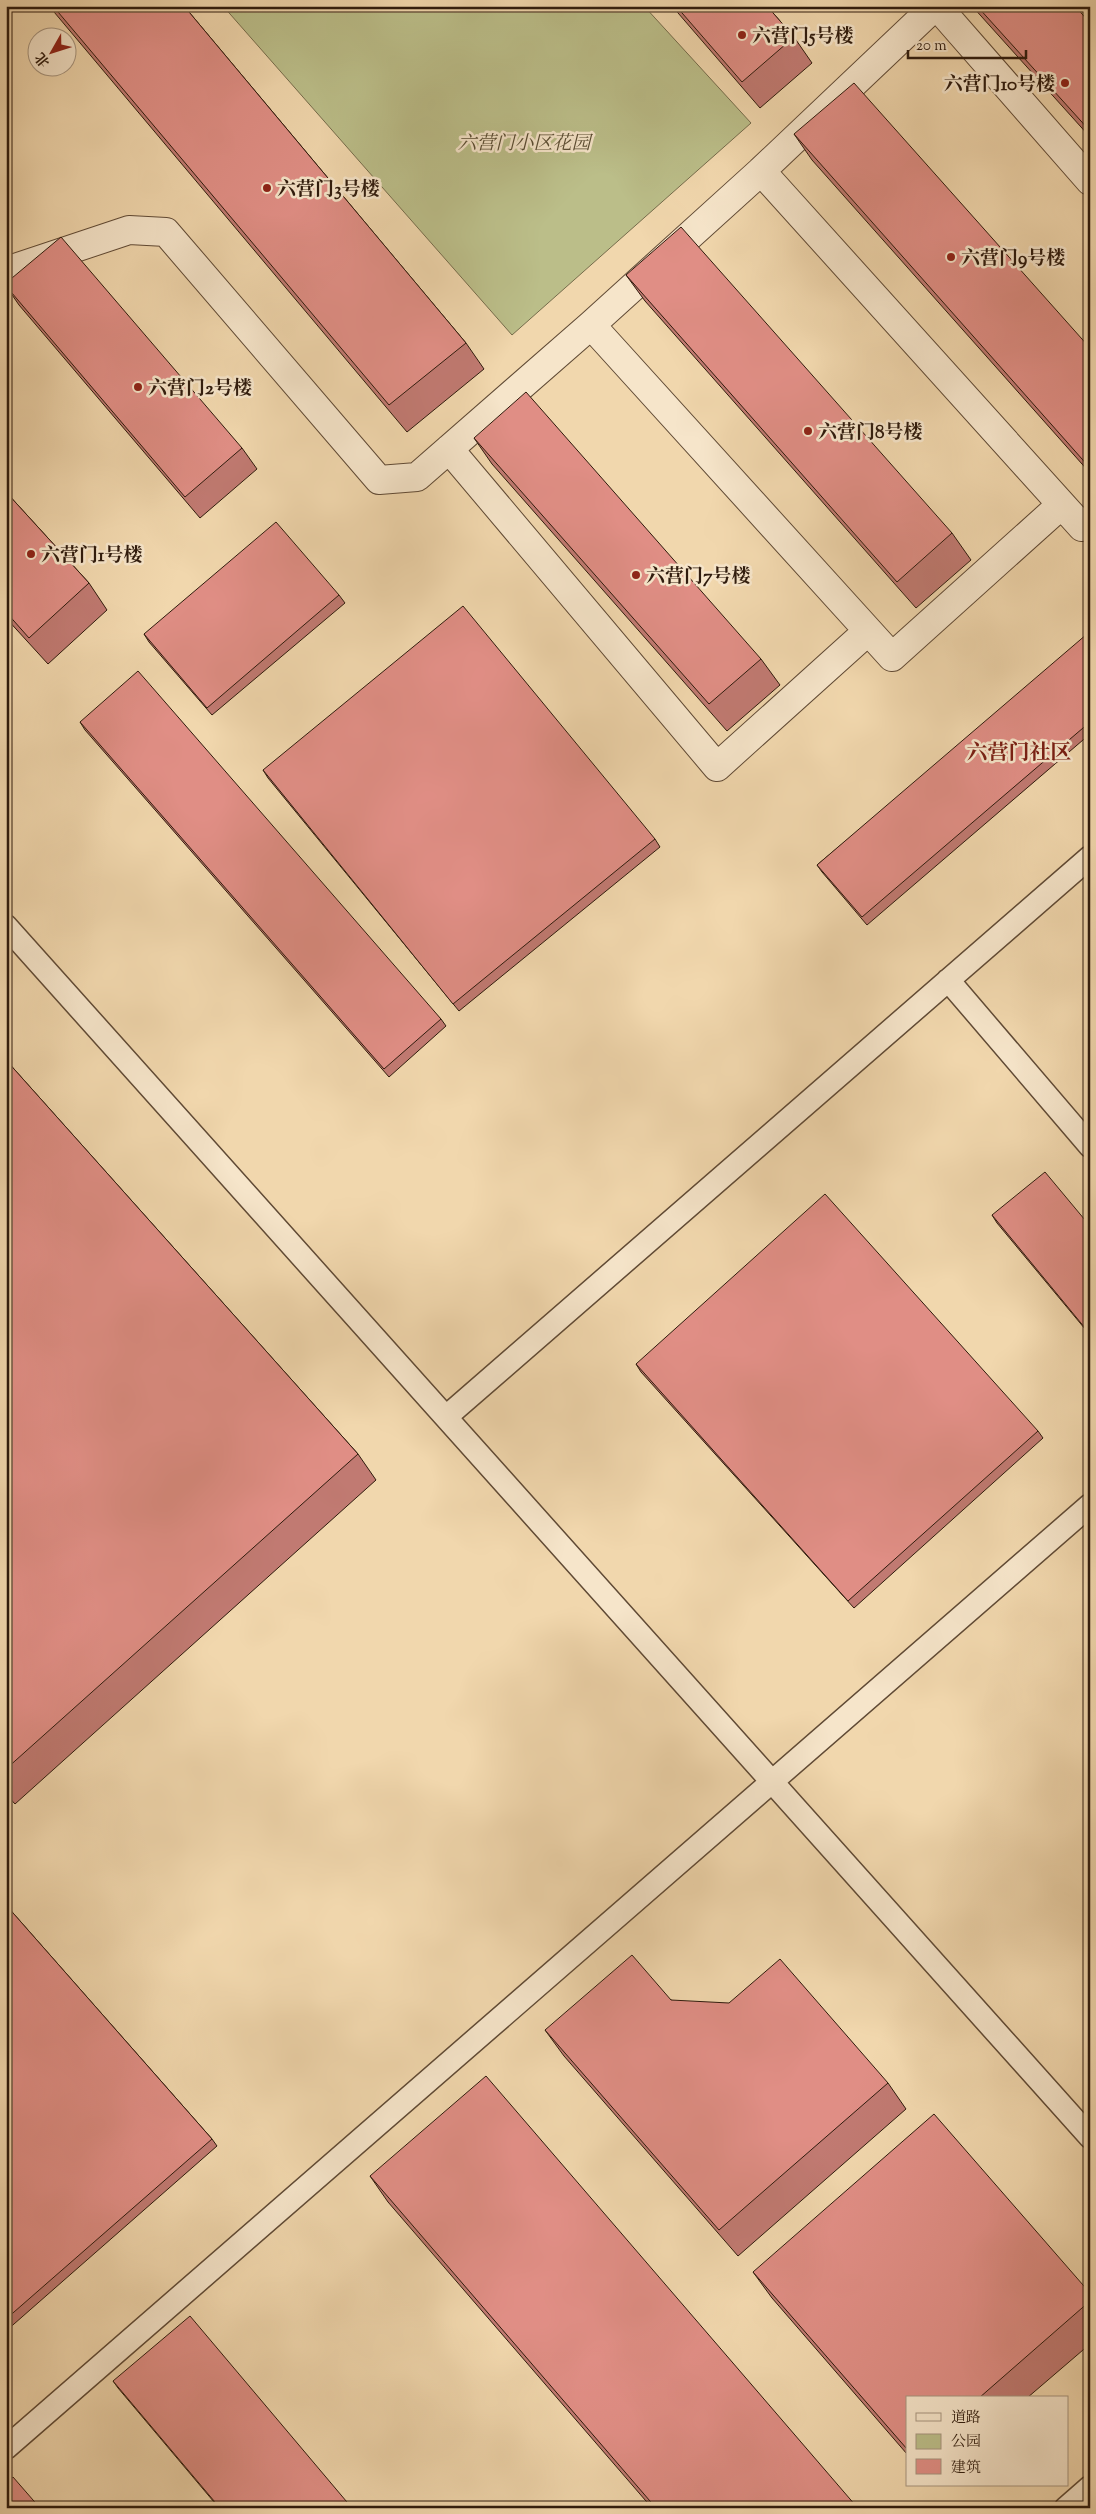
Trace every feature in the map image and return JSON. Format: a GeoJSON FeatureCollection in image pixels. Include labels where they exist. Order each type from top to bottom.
{"type":"FeatureCollection","features":[{"type":"Feature","properties":{"kind":"street"},"geometry":{"type":"LineString","coordinates":[[6,271],[129,230],[166,232],[379,480],[417,477],[592,325],[761,171],[936,6],[1090,181]]}},
{"type":"Feature","properties":{"kind":"street"},"geometry":{"type":"LineString","coordinates":[[761,171],[1082,528],[1090,520]]}},
{"type":"Feature","properties":{"kind":"street"},"geometry":{"type":"LineString","coordinates":[[592,325],[892,657],[1061,505]]}},
{"type":"Feature","properties":{"kind":"street"},"geometry":{"type":"LineString","coordinates":[[449,449],[718,767],[868,631]]}},
{"type":"Feature","properties":{"kind":"lane"},"geometry":{"type":"LineString","coordinates":[[446,1417],[1090,857]]}},
{"type":"Feature","properties":{"kind":"lane"},"geometry":{"type":"LineString","coordinates":[[6,926],[1090,2136]]}},
{"type":"Feature","properties":{"kind":"lane"},"geometry":{"type":"LineString","coordinates":[[948,980],[1090,1146]]}},
{"type":"Feature","properties":{"kind":"lane"},"geometry":{"type":"LineString","coordinates":[[6,2448],[771,1780],[1090,1505]]}},
{"type":"Feature","properties":{"kind":"lane"},"geometry":{"type":"LineString","coordinates":[[1066,2508],[1090,2487]]}},
{"type":"Feature","properties":{"kind":"green space","name":"六营门小区花园"},"geometry":{"type":"Polygon","coordinates":[[[223,6],[644,6],[751,123],[512,335],[223,6]]]}},
{"type":"Feature","properties":{"kind":"building","name":"六营门3号楼"},"geometry":{"type":"Polygon","coordinates":[[[53,6],[184,6],[466,343],[389,405],[78,36],[78,28],[72,28],[53,6]]]}},
{"type":"Feature","properties":{"kind":"building","name":"六营门5号楼"},"geometry":{"type":"Polygon","coordinates":[[[676,6],[767,6],[794,37],[742,82],[676,6]]]}},
{"type":"Feature","properties":{"kind":"building","name":"六营门10号楼"},"geometry":{"type":"Polygon","coordinates":[[[977,6],[1075,6],[1090,23],[1090,131],[977,6]]]}},
{"type":"Feature","properties":{"kind":"building","name":"六营门9号楼"},"geometry":{"type":"Polygon","coordinates":[[[854,83],[1090,348],[1090,468],[794,134],[854,83]]]}},
{"type":"Feature","properties":{"kind":"building","name":"六营门8号楼"},"geometry":{"type":"Polygon","coordinates":[[[681,227],[952,533],[897,582],[626,275],[681,227]]]}},
{"type":"Feature","properties":{"kind":"building","name":"六营门2号楼"},"geometry":{"type":"Polygon","coordinates":[[[61,237],[242,448],[185,497],[6,286],[6,283],[61,237]]]}},
{"type":"Feature","properties":{"kind":"building","name":"六营门7号楼"},"geometry":{"type":"Polygon","coordinates":[[[526,392],[761,659],[709,704],[474,438],[526,392]]]}},
{"type":"Feature","properties":{"kind":"building","name":"六营门1号楼"},"geometry":{"type":"Polygon","coordinates":[[[6,492],[89,583],[29,638],[6,612],[6,492]]]}},
{"type":"Feature","properties":{"kind":"building"},"geometry":{"type":"Polygon","coordinates":[[[276,522],[339,595],[207,708],[144,634],[276,522]]]}},
{"type":"Feature","properties":{"kind":"building"},"geometry":{"type":"Polygon","coordinates":[[[463,606],[655,839],[453,1004],[263,770],[463,606]]]}},
{"type":"Feature","properties":{"kind":"building"},"geometry":{"type":"Polygon","coordinates":[[[1087,634],[1090,637],[1090,722],[862,917],[817,865],[1087,634]]]}},
{"type":"Feature","properties":{"kind":"building"},"geometry":{"type":"Polygon","coordinates":[[[138,671],[441,1019],[384,1069],[80,722],[138,671]]]}},
{"type":"Feature","properties":{"kind":"building"},"geometry":{"type":"Polygon","coordinates":[[[6,1060],[358,1454],[6,1769],[6,1060]]]}},
{"type":"Feature","properties":{"kind":"building"},"geometry":{"type":"Polygon","coordinates":[[[1045,1172],[1090,1226],[1090,1334],[992,1215],[1045,1172]]]}},
{"type":"Feature","properties":{"kind":"building"},"geometry":{"type":"Polygon","coordinates":[[[825,1194],[1038,1431],[848,1601],[636,1364],[825,1194]]]}},
{"type":"Feature","properties":{"kind":"building"},"geometry":{"type":"Polygon","coordinates":[[[6,1905],[212,2139],[6,2319],[6,1905]]]}},
{"type":"Feature","properties":{"kind":"building"},"geometry":{"type":"Polygon","coordinates":[[[632,1955],[671,2000],[729,2003],[780,1959],[888,2083],[719,2230],[545,2030],[632,1955]]]}},
{"type":"Feature","properties":{"kind":"building"},"geometry":{"type":"Polygon","coordinates":[[[486,2076],[856,2506],[853,2508],[656,2508],[370,2176],[486,2076]]]}},
{"type":"Feature","properties":{"kind":"building"},"geometry":{"type":"Polygon","coordinates":[[[934,2114],[1090,2293],[1090,2301],[981,2396],[906,2396],[906,2448],[753,2272],[934,2114]]]}},
{"type":"Feature","properties":{"kind":"building"},"geometry":{"type":"Polygon","coordinates":[[[190,2316],[352,2508],[220,2508],[113,2381],[190,2316]]]}},
{"type":"Feature","properties":{"kind":"building"},"geometry":{"type":"Polygon","coordinates":[[[13,2477],[40,2508],[6,2508],[6,2483],[13,2477]]]}},
{"type":"Feature","properties":{"kind":"place","name":"六营门5号楼"},"geometry":{"type":"Point","coordinates":[742,35]}},
{"type":"Feature","properties":{"kind":"place","name":"六营门10号楼"},"geometry":{"type":"Point","coordinates":[1065,83]}},
{"type":"Feature","properties":{"kind":"place","name":"六营门3号楼"},"geometry":{"type":"Point","coordinates":[267,188]}},
{"type":"Feature","properties":{"kind":"place","name":"六营门9号楼"},"geometry":{"type":"Point","coordinates":[951,257]}},
{"type":"Feature","properties":{"kind":"place","name":"六营门2号楼"},"geometry":{"type":"Point","coordinates":[138,387]}},
{"type":"Feature","properties":{"kind":"place","name":"六营门8号楼"},"geometry":{"type":"Point","coordinates":[808,431]}},
{"type":"Feature","properties":{"kind":"place","name":"六营门1号楼"},"geometry":{"type":"Point","coordinates":[31,554]}},
{"type":"Feature","properties":{"kind":"place","name":"六营门7号楼"},"geometry":{"type":"Point","coordinates":[636,575]}},
{"type":"Feature","properties":{"kind":"district","name":"六营门社区"},"geometry":{"type":"Point","coordinates":[1019,752]}}]}
